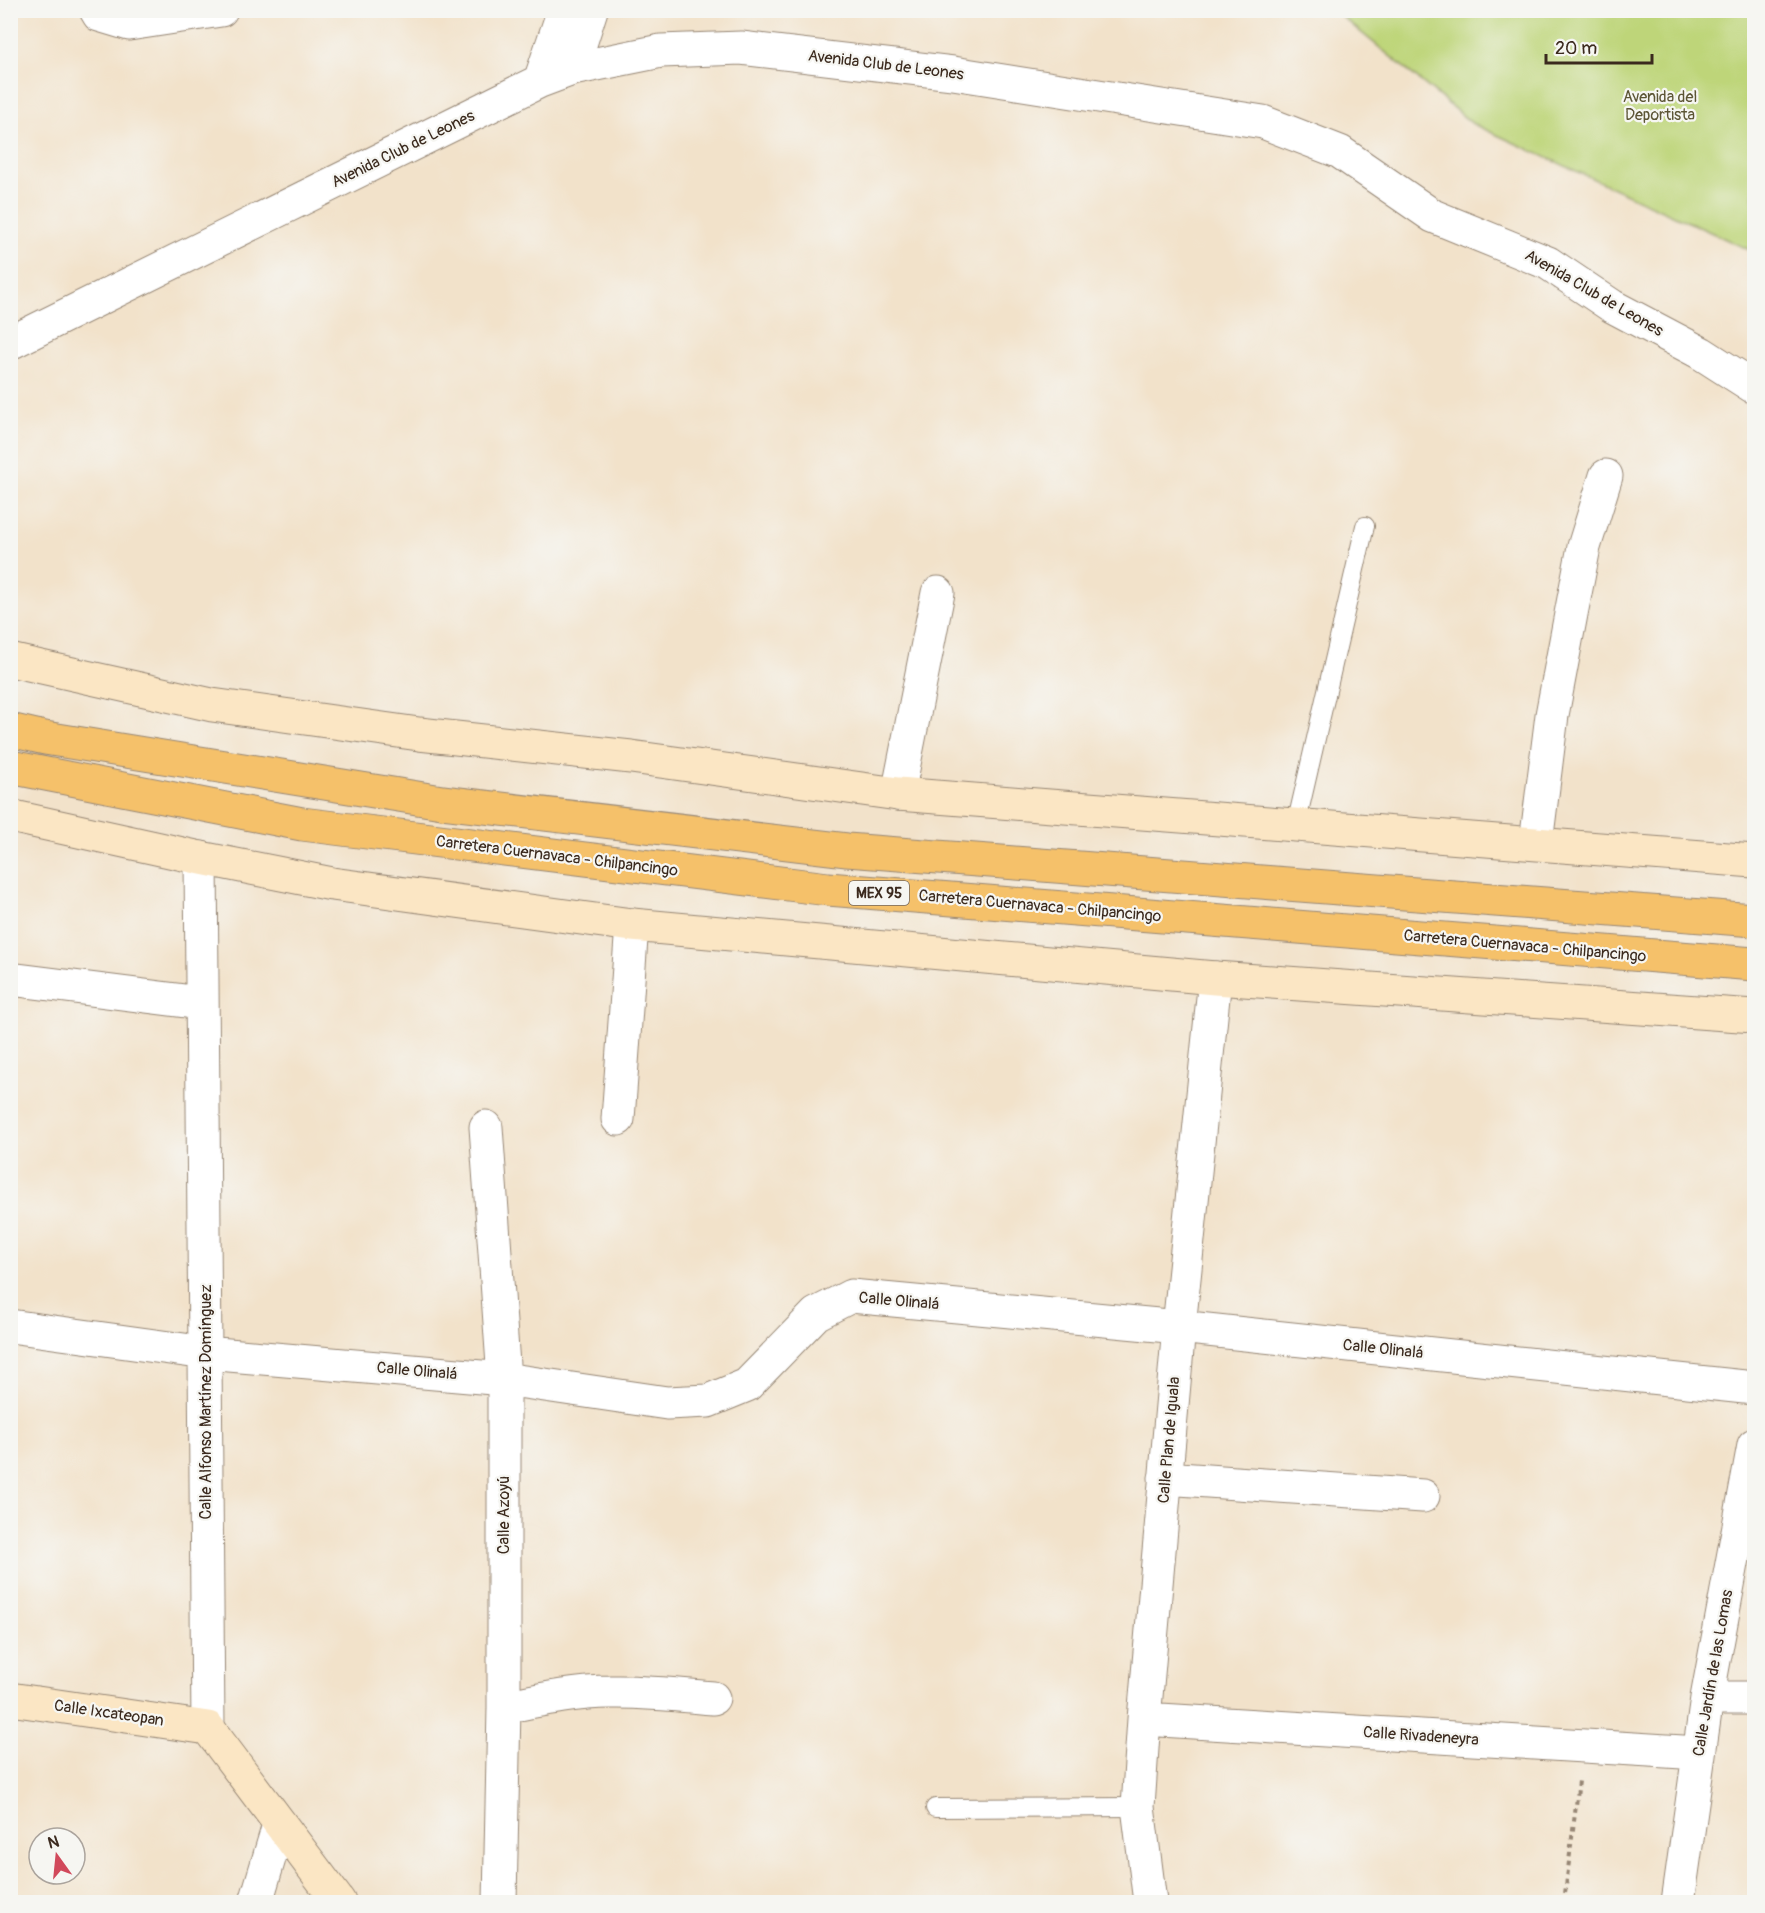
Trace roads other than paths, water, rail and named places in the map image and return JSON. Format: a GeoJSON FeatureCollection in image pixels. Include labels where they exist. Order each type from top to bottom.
{"type":"FeatureCollection","features":[{"type":"Feature","properties":{"kind":"main road"},"geometry":{"type":"LineString","coordinates":[[10,730],[57,740],[442,802],[847,850],[1755,920]]}},
{"type":"Feature","properties":{"kind":"main road","name":"Carretera Cuernavaca - Chilpancingo"},"geometry":{"type":"LineString","coordinates":[[10,766],[302,824],[828,889],[1755,964]]}},
{"type":"Feature","properties":{"kind":"street"},"geometry":{"type":"LineString","coordinates":[[96,10],[99,15],[129,24],[221,10]]}},
{"type":"Feature","properties":{"kind":"street"},"geometry":{"type":"LineString","coordinates":[[540,81],[564,10]]}},
{"type":"Feature","properties":{"kind":"street"},"geometry":{"type":"LineString","coordinates":[[572,69],[591,10]]}},
{"type":"Feature","properties":{"kind":"street","name":"Avenida Club de Leones"},"geometry":{"type":"LineString","coordinates":[[10,343],[540,81],[572,69],[661,51],[741,48],[953,73],[1263,122],[1340,152],[1433,216],[1548,263],[1612,306],[1701,353],[1755,387]]}},
{"type":"Feature","properties":{"kind":"street"},"geometry":{"type":"LineString","coordinates":[[1536,843],[1552,715],[1571,614],[1584,548],[1606,476]]}},
{"type":"Feature","properties":{"kind":"street"},"geometry":{"type":"LineString","coordinates":[[898,794],[938,593]]}},
{"type":"Feature","properties":{"kind":"street"},"geometry":{"type":"LineString","coordinates":[[10,660],[212,705],[419,734],[631,757],[898,794],[1755,861]]}},
{"type":"Feature","properties":{"kind":"street"},"geometry":{"type":"LineString","coordinates":[[10,816],[332,884],[632,925],[1215,978],[1755,1016]]}},
{"type":"Feature","properties":{"kind":"street","name":"Calle Alfonso Martínez Domínguez"},"geometry":{"type":"LineString","coordinates":[[201,858],[208,1728]]}},
{"type":"Feature","properties":{"kind":"street"},"geometry":{"type":"LineString","coordinates":[[618,1119],[632,925]]}},
{"type":"Feature","properties":{"kind":"street","name":"Calle Plan de Iguala"},"geometry":{"type":"LineString","coordinates":[[1150,1902],[1138,1807],[1144,1719],[1179,1328],[1215,978]]}},
{"type":"Feature","properties":{"kind":"street"},"geometry":{"type":"LineString","coordinates":[[10,980],[201,1003]]}},
{"type":"Feature","properties":{"kind":"street","name":"Calle Azoyú"},"geometry":{"type":"LineString","coordinates":[[486,1127],[504,1379],[504,1707],[500,1902]]}},
{"type":"Feature","properties":{"kind":"street","name":"Calle Olinalá"},"geometry":{"type":"LineString","coordinates":[[10,1326],[206,1353],[504,1379],[667,1403],[708,1401],[747,1385],[816,1314],[851,1296],[1755,1388]]}},
{"type":"Feature","properties":{"kind":"street","name":"Calle Jardín de las Lomas"},"geometry":{"type":"LineString","coordinates":[[1678,1902],[1707,1698],[1755,1445]]}},
{"type":"Feature","properties":{"kind":"street"},"geometry":{"type":"LineString","coordinates":[[1165,1478],[1424,1496]]}},
{"type":"Feature","properties":{"kind":"street"},"geometry":{"type":"LineString","coordinates":[[504,1707],[560,1696],[608,1692],[660,1693],[713,1698]]}},
{"type":"Feature","properties":{"kind":"street"},"geometry":{"type":"LineString","coordinates":[[1707,1698],[1755,1698]]}},
{"type":"Feature","properties":{"kind":"street","name":"Calle Ixcateopan"},"geometry":{"type":"LineString","coordinates":[[10,1699],[208,1728]]}},
{"type":"Feature","properties":{"kind":"street","name":"Calle Rivadeneyra"},"geometry":{"type":"LineString","coordinates":[[1144,1719],[1699,1753]]}},
{"type":"Feature","properties":{"kind":"street"},"geometry":{"type":"LineString","coordinates":[[208,1728],[339,1902]]}},
{"type":"Feature","properties":{"kind":"street"},"geometry":{"type":"LineString","coordinates":[[256,1902],[279,1825]]}},
{"type":"Feature","properties":{"kind":"lane"},"geometry":{"type":"LineString","coordinates":[[1296,825],[1365,526]]}},
{"type":"Feature","properties":{"kind":"lane"},"geometry":{"type":"LineString","coordinates":[[936,1808],[1138,1807]]}},
{"type":"Feature","properties":{"kind":"park label","name":"Avenida del Deportista"},"geometry":{"type":"Point","coordinates":[1660,106]}}]}
